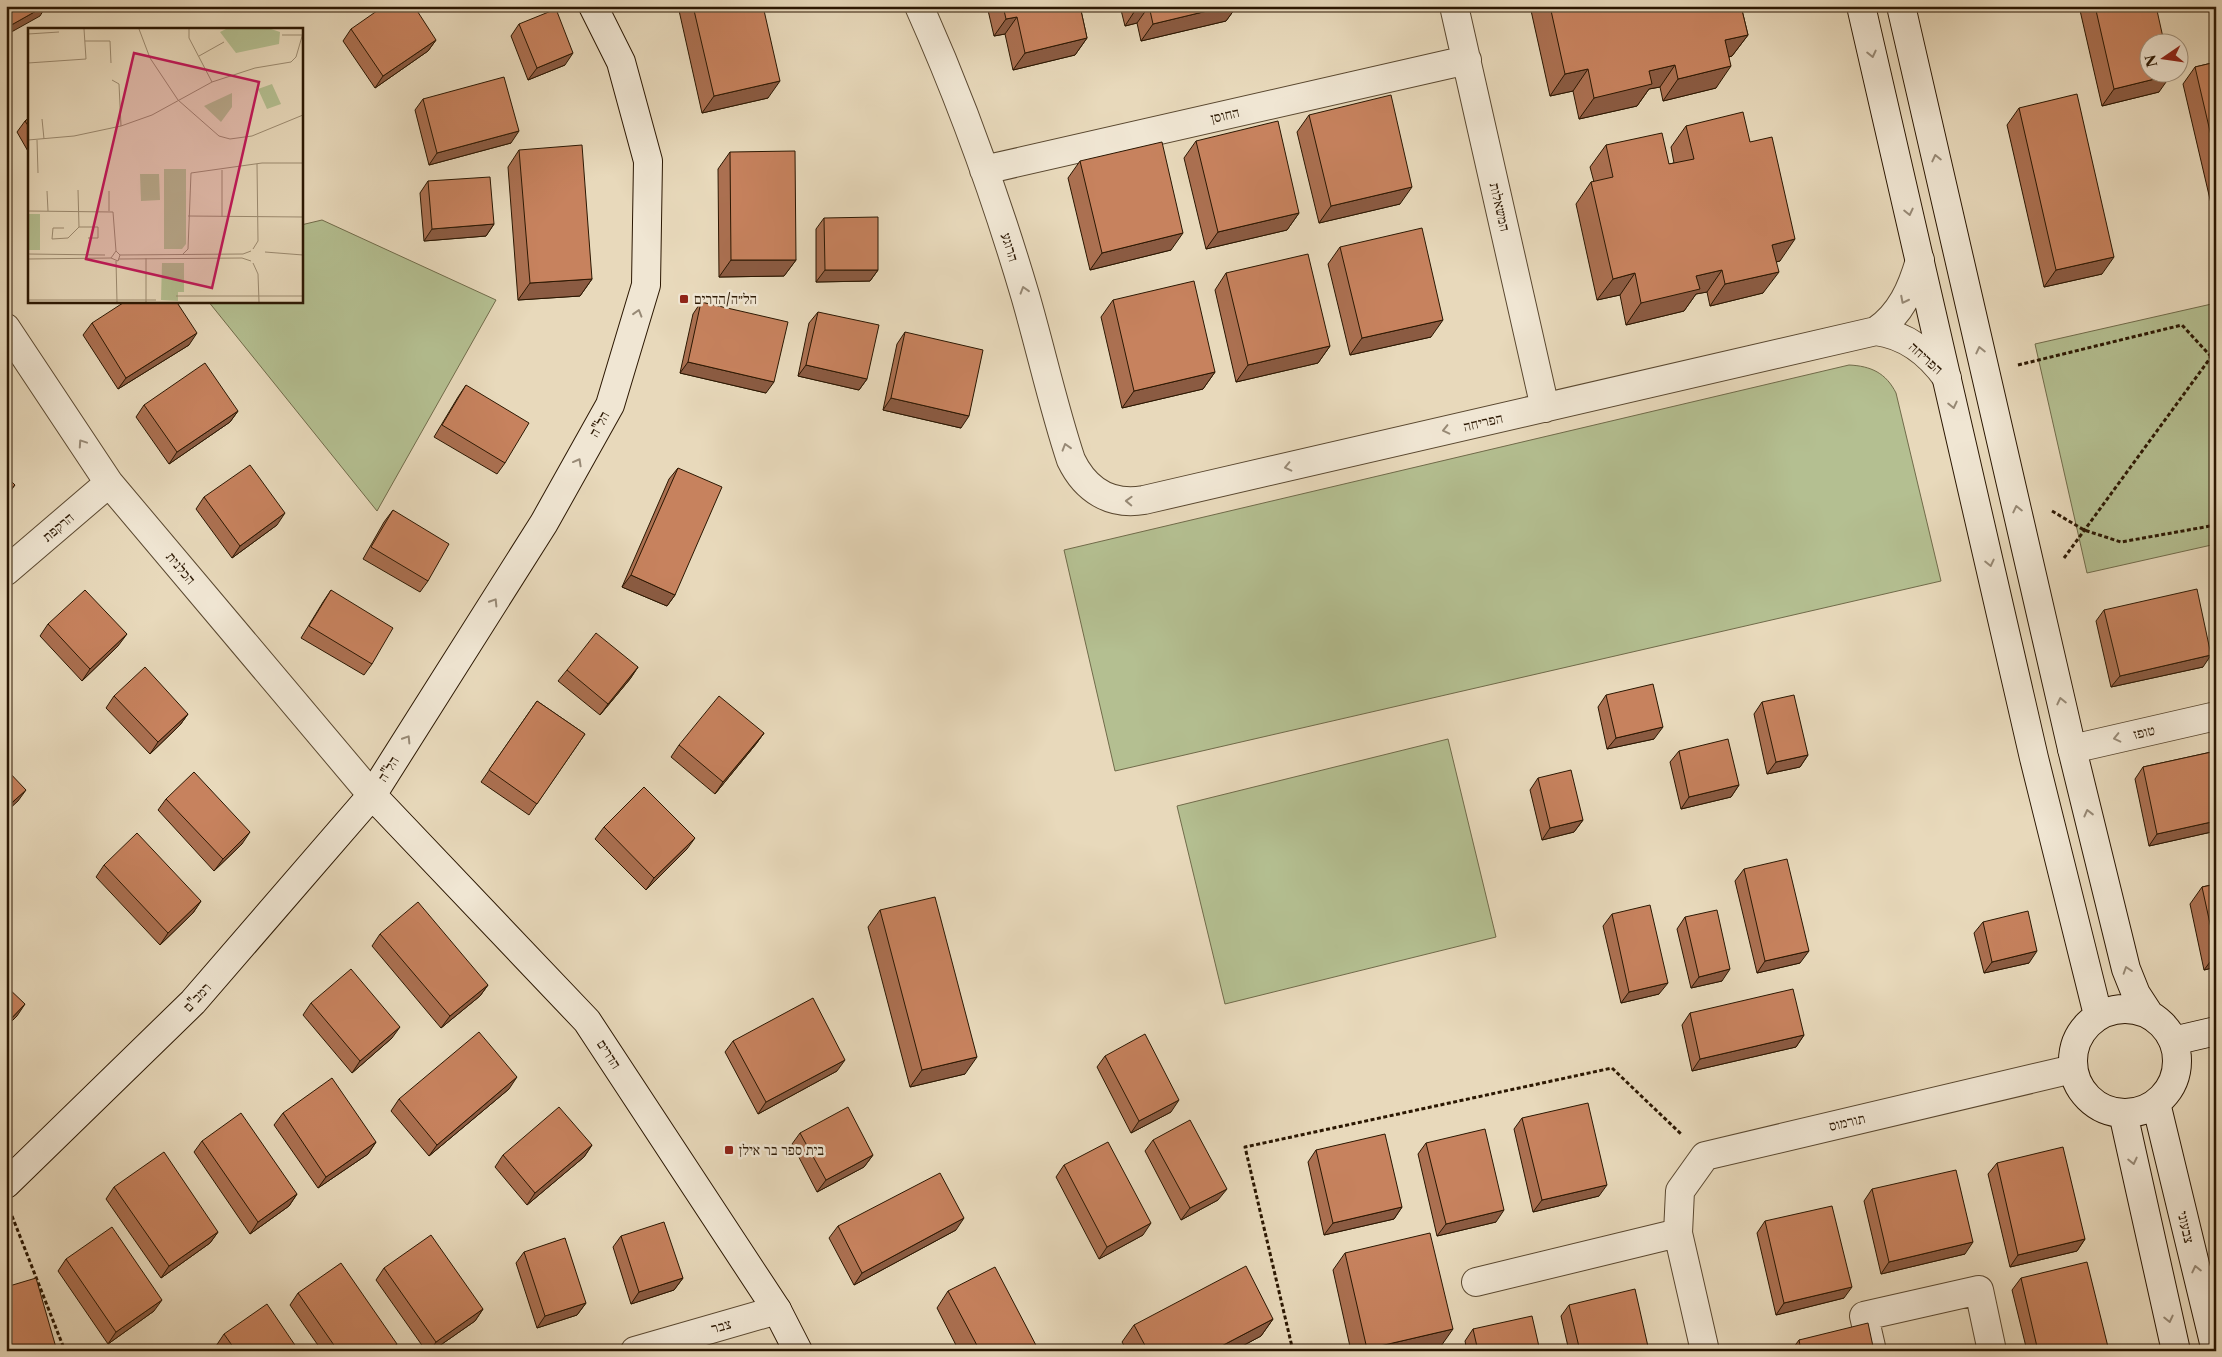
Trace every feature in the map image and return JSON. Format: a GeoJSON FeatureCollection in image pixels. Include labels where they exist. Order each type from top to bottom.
{"type":"FeatureCollection","features":[{"type":"Feature","properties":{"kind":"street","name":"הל\"ה"},"geometry":{"type":"LineString","coordinates":[[372,795],[544,523],[610,405],[646,285],[648,161],[621,62],[593,6]]}},
{"type":"Feature","properties":{"kind":"street","name":"הרוגע"},"geometry":{"type":"LineString","coordinates":[[919,6],[960,102],[1026,296],[1070,460],[1076,472],[1091,488]]}},
{"type":"Feature","properties":{"kind":"street","name":"המשאלות"},"geometry":{"type":"LineString","coordinates":[[1454,6],[1545,408]]}},
{"type":"Feature","properties":{"kind":"street"},"geometry":{"type":"LineString","coordinates":[[1861,6],[2034,758],[2098,1015]]}},
{"type":"Feature","properties":{"kind":"street"},"geometry":{"type":"LineString","coordinates":[[1901,6],[2072,748],[2126,970],[2136,994],[2149,1014]]}},
{"type":"Feature","properties":{"kind":"street","name":"החוסן"},"geometry":{"type":"LineString","coordinates":[[984,170],[1467,60]]}},
{"type":"Feature","properties":{"kind":"street","name":"הפריחה"},"geometry":{"type":"LineString","coordinates":[[1876,331],[1893,317],[1903,304],[1920,260]]}},
{"type":"Feature","properties":{"kind":"street","name":"הכלנית"},"geometry":{"type":"LineString","coordinates":[[6,328],[109,483],[372,795]]}},
{"type":"Feature","properties":{"kind":"street","name":"הפריחה"},"geometry":{"type":"LineString","coordinates":[[1091,488],[1118,500],[1144,500],[1876,331],[1894,335],[1916,346],[1940,368],[1947,378]]}},
{"type":"Feature","properties":{"kind":"street","name":"הרקפת"},"geometry":{"type":"LineString","coordinates":[[6,571],[109,483]]}},
{"type":"Feature","properties":{"kind":"street","name":"טופז"},"geometry":{"type":"LineString","coordinates":[[2072,748],[2216,716]]}},
{"type":"Feature","properties":{"kind":"street","name":"רמב\"ם"},"geometry":{"type":"LineString","coordinates":[[6,1184],[193,1002],[372,795]]}},
{"type":"Feature","properties":{"kind":"street","name":"הדרים"},"geometry":{"type":"LineString","coordinates":[[372,795],[587,1021],[777,1310],[798,1351]]}},
{"type":"Feature","properties":{"kind":"street"},"geometry":{"type":"LineString","coordinates":[[2130,1008],[2149,1014],[2164,1025],[2173,1041],[2177,1065],[2176,1074],[2169,1090],[2156,1102],[2141,1111],[2123,1113],[2110,1111],[2090,1100],[2080,1088],[2073,1069],[2075,1044],[2084,1027],[2098,1015],[2130,1008]]}},
{"type":"Feature","properties":{"kind":"street"},"geometry":{"type":"LineString","coordinates":[[2173,1041],[2216,1031]]}},
{"type":"Feature","properties":{"kind":"street","name":"תורמוס"},"geometry":{"type":"LineString","coordinates":[[1705,1156],[2073,1069]]}},
{"type":"Feature","properties":{"kind":"street","name":"צבעוני"},"geometry":{"type":"LineString","coordinates":[[2156,1102],[2216,1351]]}},
{"type":"Feature","properties":{"kind":"street"},"geometry":{"type":"LineString","coordinates":[[2123,1113],[2176,1351]]}},
{"type":"Feature","properties":{"kind":"street"},"geometry":{"type":"LineString","coordinates":[[1705,1156],[1680,1191],[1678,1233],[1705,1351]]}},
{"type":"Feature","properties":{"kind":"street"},"geometry":{"type":"LineString","coordinates":[[1476,1282],[1678,1233]]}},
{"type":"Feature","properties":{"kind":"street"},"geometry":{"type":"LineString","coordinates":[[1872,1351],[1864,1316],[1979,1290],[1992,1351]]}},
{"type":"Feature","properties":{"kind":"street","name":"צבר"},"geometry":{"type":"LineString","coordinates":[[635,1351],[777,1310]]}},
{"type":"Feature","properties":{"kind":"path"},"geometry":{"type":"LineString","coordinates":[[1986,373],[2182,325],[2216,362]]}},
{"type":"Feature","properties":{"kind":"path"},"geometry":{"type":"LineString","coordinates":[[2037,596],[2211,357]]}},
{"type":"Feature","properties":{"kind":"path"},"geometry":{"type":"LineString","coordinates":[[2012,488],[2084,530],[2121,542],[2216,525]]}},
{"type":"Feature","properties":{"kind":"path"},"geometry":{"type":"LineString","coordinates":[[1293,1351],[1245,1147],[1612,1068],[1705,1156]]}},
{"type":"Feature","properties":{"kind":"path"},"geometry":{"type":"LineString","coordinates":[[10,1210],[64,1351]]}},
{"type":"Feature","properties":{"kind":"green space"},"geometry":{"type":"Polygon","coordinates":[[[322,220],[496,300],[377,511],[209,302],[302,302],[302,225],[322,220]]]}},
{"type":"Feature","properties":{"kind":"green space"},"geometry":{"type":"Polygon","coordinates":[[[2216,303],[2216,544],[2087,573],[2035,344],[2216,303]]]}},
{"type":"Feature","properties":{"kind":"green space"},"geometry":{"type":"Polygon","coordinates":[[[1849,365],[1864,367],[1877,372],[1888,380],[1896,393],[1941,581],[1115,771],[1064,550],[1849,365]]]}},
{"type":"Feature","properties":{"kind":"green space"},"geometry":{"type":"Polygon","coordinates":[[[1448,739],[1496,937],[1225,1004],[1177,806],[1448,739]]]}},
{"type":"Feature","properties":{"kind":"building"},"geometry":{"type":"Polygon","coordinates":[[[6,6],[45,6],[6,28],[6,6]]]}},
{"type":"Feature","properties":{"kind":"building"},"geometry":{"type":"Polygon","coordinates":[[[384,6],[414,6],[436,40],[383,76],[351,29],[384,6]]]}},
{"type":"Feature","properties":{"kind":"building"},"geometry":{"type":"Polygon","coordinates":[[[693,6],[763,6],[780,81],[714,96],[693,6]]]}},
{"type":"Feature","properties":{"kind":"building"},"geometry":{"type":"Polygon","coordinates":[[[1003,6],[1080,6],[1087,38],[1025,53],[1017,17],[1006,19],[1003,6]]]}},
{"type":"Feature","properties":{"kind":"building"},"geometry":{"type":"Polygon","coordinates":[[[1136,6],[1148,6],[1136,9],[1136,6]]]}},
{"type":"Feature","properties":{"kind":"building"},"geometry":{"type":"Polygon","coordinates":[[[1149,6],[1228,6],[1153,24],[1149,6]]]}},
{"type":"Feature","properties":{"kind":"building"},"geometry":{"type":"Polygon","coordinates":[[[1550,6],[1741,6],[1748,35],[1725,40],[1731,66],[1678,79],[1675,65],[1649,71],[1652,84],[1594,98],[1588,69],[1565,74],[1550,6]]]}},
{"type":"Feature","properties":{"kind":"building"},"geometry":{"type":"Polygon","coordinates":[[[2095,6],[2156,6],[2162,32],[2140,32],[2140,82],[2142,82],[2114,89],[2095,6]]]}},
{"type":"Feature","properties":{"kind":"building"},"geometry":{"type":"Polygon","coordinates":[[[556,9],[573,53],[537,68],[519,24],[556,9]]]}},
{"type":"Feature","properties":{"kind":"building"},"geometry":{"type":"Polygon","coordinates":[[[2216,62],[2216,157],[2195,67],[2216,62]]]}},
{"type":"Feature","properties":{"kind":"building"},"geometry":{"type":"Polygon","coordinates":[[[504,77],[519,131],[437,153],[423,99],[504,77]]]}},
{"type":"Feature","properties":{"kind":"building"},"geometry":{"type":"Polygon","coordinates":[[[2077,94],[2114,257],[2056,270],[2019,108],[2077,94]]]}},
{"type":"Feature","properties":{"kind":"building"},"geometry":{"type":"Polygon","coordinates":[[[1391,95],[1412,187],[1331,206],[1309,115],[1391,95]]]}},
{"type":"Feature","properties":{"kind":"building"},"geometry":{"type":"Polygon","coordinates":[[[1743,112],[1750,142],[1772,137],[1795,239],[1772,245],[1779,272],[1725,284],[1722,270],[1696,276],[1700,289],[1641,303],[1635,273],[1613,279],[1591,182],[1613,177],[1606,145],[1662,133],[1669,164],[1694,159],[1686,126],[1743,112]]]}},
{"type":"Feature","properties":{"kind":"building"},"geometry":{"type":"Polygon","coordinates":[[[1278,121],[1299,213],[1218,232],[1196,141],[1278,121]]]}},
{"type":"Feature","properties":{"kind":"building"},"geometry":{"type":"Polygon","coordinates":[[[1162,142],[1183,233],[1102,253],[1080,161],[1162,142]]]}},
{"type":"Feature","properties":{"kind":"building"},"geometry":{"type":"Polygon","coordinates":[[[582,145],[592,279],[530,283],[519,150],[582,145]]]}},
{"type":"Feature","properties":{"kind":"building"},"geometry":{"type":"Polygon","coordinates":[[[795,151],[796,260],[731,260],[730,152],[795,151]]]}},
{"type":"Feature","properties":{"kind":"building"},"geometry":{"type":"Polygon","coordinates":[[[490,177],[494,224],[432,229],[428,181],[490,177]]]}},
{"type":"Feature","properties":{"kind":"building"},"geometry":{"type":"Polygon","coordinates":[[[878,217],[878,270],[825,270],[824,218],[878,217]]]}},
{"type":"Feature","properties":{"kind":"building"},"geometry":{"type":"Polygon","coordinates":[[[1422,228],[1443,320],[1362,338],[1340,247],[1422,228]]]}},
{"type":"Feature","properties":{"kind":"building"},"geometry":{"type":"Polygon","coordinates":[[[1308,254],[1330,346],[1248,365],[1226,273],[1308,254]]]}},
{"type":"Feature","properties":{"kind":"building"},"geometry":{"type":"Polygon","coordinates":[[[1194,281],[1215,372],[1134,391],[1113,300],[1194,281]]]}},
{"type":"Feature","properties":{"kind":"building"},"geometry":{"type":"Polygon","coordinates":[[[124,302],[177,302],[197,333],[126,378],[92,323],[124,302]]]}},
{"type":"Feature","properties":{"kind":"building"},"geometry":{"type":"Polygon","coordinates":[[[701,302],[788,322],[774,382],[688,362],[701,302]]]}},
{"type":"Feature","properties":{"kind":"building"},"geometry":{"type":"Polygon","coordinates":[[[818,312],[879,325],[867,379],[806,365],[818,312]]]}},
{"type":"Feature","properties":{"kind":"building"},"geometry":{"type":"Polygon","coordinates":[[[905,332],[983,350],[969,416],[891,398],[905,332]]]}},
{"type":"Feature","properties":{"kind":"building"},"geometry":{"type":"Polygon","coordinates":[[[205,363],[238,411],[177,452],[144,405],[205,363]]]}},
{"type":"Feature","properties":{"kind":"building"},"geometry":{"type":"Polygon","coordinates":[[[466,385],[529,423],[505,463],[442,425],[466,385]]]}},
{"type":"Feature","properties":{"kind":"building"},"geometry":{"type":"Polygon","coordinates":[[[250,465],[285,513],[240,546],[204,497],[250,465]]]}},
{"type":"Feature","properties":{"kind":"building"},"geometry":{"type":"Polygon","coordinates":[[[678,468],[722,487],[675,595],[631,575],[678,468]]]}},
{"type":"Feature","properties":{"kind":"building"},"geometry":{"type":"Polygon","coordinates":[[[6,476],[15,485],[6,493],[6,476]]]}},
{"type":"Feature","properties":{"kind":"building"},"geometry":{"type":"Polygon","coordinates":[[[393,510],[449,544],[428,581],[371,547],[393,510]]]}},
{"type":"Feature","properties":{"kind":"building"},"geometry":{"type":"Polygon","coordinates":[[[2197,589],[2211,655],[2120,676],[2104,610],[2197,589]]]}},
{"type":"Feature","properties":{"kind":"building"},"geometry":{"type":"Polygon","coordinates":[[[85,590],[127,634],[90,669],[48,624],[85,590]]]}},
{"type":"Feature","properties":{"kind":"building"},"geometry":{"type":"Polygon","coordinates":[[[331,590],[393,628],[372,664],[309,626],[331,590]]]}},
{"type":"Feature","properties":{"kind":"building"},"geometry":{"type":"Polygon","coordinates":[[[596,633],[638,667],[608,704],[567,670],[596,633]]]}},
{"type":"Feature","properties":{"kind":"building"},"geometry":{"type":"Polygon","coordinates":[[[145,667],[188,714],[158,742],[114,696],[145,667]]]}},
{"type":"Feature","properties":{"kind":"building"},"geometry":{"type":"Polygon","coordinates":[[[1653,684],[1663,727],[1616,738],[1606,695],[1653,684]]]}},
{"type":"Feature","properties":{"kind":"building"},"geometry":{"type":"Polygon","coordinates":[[[1794,695],[1808,755],[1776,762],[1762,702],[1794,695]]]}},
{"type":"Feature","properties":{"kind":"building"},"geometry":{"type":"Polygon","coordinates":[[[719,696],[764,733],[723,782],[679,745],[719,696]]]}},
{"type":"Feature","properties":{"kind":"building"},"geometry":{"type":"Polygon","coordinates":[[[537,701],[585,734],[537,804],[489,770],[537,701]]]}},
{"type":"Feature","properties":{"kind":"building"},"geometry":{"type":"Polygon","coordinates":[[[1728,739],[1739,785],[1689,797],[1679,751],[1728,739]]]}},
{"type":"Feature","properties":{"kind":"building"},"geometry":{"type":"Polygon","coordinates":[[[2216,751],[2216,821],[2157,834],[2143,767],[2216,751]]]}},
{"type":"Feature","properties":{"kind":"building"},"geometry":{"type":"Polygon","coordinates":[[[6,769],[26,790],[6,808],[6,769]]]}},
{"type":"Feature","properties":{"kind":"building"},"geometry":{"type":"Polygon","coordinates":[[[1571,770],[1583,820],[1550,828],[1538,778],[1571,770]]]}},
{"type":"Feature","properties":{"kind":"building"},"geometry":{"type":"Polygon","coordinates":[[[194,772],[250,832],[223,859],[166,799],[194,772]]]}},
{"type":"Feature","properties":{"kind":"building"},"geometry":{"type":"Polygon","coordinates":[[[644,787],[695,838],[654,878],[604,827],[644,787]]]}},
{"type":"Feature","properties":{"kind":"building"},"geometry":{"type":"Polygon","coordinates":[[[137,833],[201,901],[168,933],[104,865],[137,833]]]}},
{"type":"Feature","properties":{"kind":"building"},"geometry":{"type":"Polygon","coordinates":[[[1787,859],[1809,951],[1765,961],[1744,869],[1787,859]]]}},
{"type":"Feature","properties":{"kind":"building"},"geometry":{"type":"Polygon","coordinates":[[[2216,884],[2216,951],[2202,887],[2216,884]]]}},
{"type":"Feature","properties":{"kind":"building"},"geometry":{"type":"Polygon","coordinates":[[[935,897],[977,1057],[922,1070],[880,910],[935,897]]]}},
{"type":"Feature","properties":{"kind":"building"},"geometry":{"type":"Polygon","coordinates":[[[418,902],[488,985],[450,1016],[380,934],[418,902]]]}},
{"type":"Feature","properties":{"kind":"building"},"geometry":{"type":"Polygon","coordinates":[[[1650,905],[1668,983],[1629,992],[1612,914],[1650,905]]]}},
{"type":"Feature","properties":{"kind":"building"},"geometry":{"type":"Polygon","coordinates":[[[1717,910],[1730,969],[1699,977],[1685,917],[1717,910]]]}},
{"type":"Feature","properties":{"kind":"building"},"geometry":{"type":"Polygon","coordinates":[[[2028,911],[2037,951],[1992,962],[1983,922],[2028,911]]]}},
{"type":"Feature","properties":{"kind":"building"},"geometry":{"type":"Polygon","coordinates":[[[351,969],[400,1027],[360,1061],[311,1003],[351,969]]]}},
{"type":"Feature","properties":{"kind":"building"},"geometry":{"type":"Polygon","coordinates":[[[6,986],[25,1004],[6,1024],[6,986]]]}},
{"type":"Feature","properties":{"kind":"building"},"geometry":{"type":"Polygon","coordinates":[[[1793,989],[1804,1035],[1700,1059],[1690,1013],[1793,989]]]}},
{"type":"Feature","properties":{"kind":"building"},"geometry":{"type":"Polygon","coordinates":[[[813,998],[845,1060],[766,1102],[733,1041],[813,998]]]}},
{"type":"Feature","properties":{"kind":"building"},"geometry":{"type":"Polygon","coordinates":[[[479,1032],[517,1077],[437,1145],[399,1099],[479,1032]]]}},
{"type":"Feature","properties":{"kind":"building"},"geometry":{"type":"Polygon","coordinates":[[[1145,1034],[1179,1100],[1139,1121],[1105,1056],[1145,1034]]]}},
{"type":"Feature","properties":{"kind":"building"},"geometry":{"type":"Polygon","coordinates":[[[332,1078],[376,1142],[326,1177],[283,1113],[332,1078]]]}},
{"type":"Feature","properties":{"kind":"building"},"geometry":{"type":"Polygon","coordinates":[[[1588,1103],[1607,1185],[1542,1200],[1522,1118],[1588,1103]]]}},
{"type":"Feature","properties":{"kind":"building"},"geometry":{"type":"Polygon","coordinates":[[[559,1107],[592,1145],[535,1193],[503,1155],[559,1107]]]}},
{"type":"Feature","properties":{"kind":"building"},"geometry":{"type":"Polygon","coordinates":[[[848,1107],[873,1155],[826,1180],[800,1133],[848,1107]]]}},
{"type":"Feature","properties":{"kind":"building"},"geometry":{"type":"Polygon","coordinates":[[[241,1113],[297,1194],[258,1222],[202,1141],[241,1113]]]}},
{"type":"Feature","properties":{"kind":"building"},"geometry":{"type":"Polygon","coordinates":[[[1190,1120],[1227,1189],[1190,1208],[1153,1140],[1190,1120]]]}},
{"type":"Feature","properties":{"kind":"building"},"geometry":{"type":"Polygon","coordinates":[[[1485,1129],[1504,1210],[1446,1224],[1426,1143],[1485,1129]]]}},
{"type":"Feature","properties":{"kind":"building"},"geometry":{"type":"Polygon","coordinates":[[[1385,1134],[1402,1207],[1333,1223],[1316,1150],[1385,1134]]]}},
{"type":"Feature","properties":{"kind":"building"},"geometry":{"type":"Polygon","coordinates":[[[1108,1142],[1151,1223],[1107,1247],[1064,1165],[1108,1142]]]}},
{"type":"Feature","properties":{"kind":"building"},"geometry":{"type":"Polygon","coordinates":[[[2063,1147],[2085,1239],[2018,1255],[1997,1163],[2063,1147]]]}},
{"type":"Feature","properties":{"kind":"building"},"geometry":{"type":"Polygon","coordinates":[[[164,1152],[218,1232],[169,1266],[114,1187],[164,1152]]]}},
{"type":"Feature","properties":{"kind":"building"},"geometry":{"type":"Polygon","coordinates":[[[1956,1170],[1973,1242],[1889,1262],[1872,1189],[1956,1170]]]}},
{"type":"Feature","properties":{"kind":"building"},"geometry":{"type":"Polygon","coordinates":[[[940,1173],[964,1218],[862,1273],[838,1226],[940,1173]]]}},
{"type":"Feature","properties":{"kind":"building"},"geometry":{"type":"Polygon","coordinates":[[[1832,1206],[1852,1287],[1784,1303],[1765,1221],[1832,1206]]]}},
{"type":"Feature","properties":{"kind":"building"},"geometry":{"type":"Polygon","coordinates":[[[664,1222],[683,1278],[639,1292],[621,1236],[664,1222]]]}},
{"type":"Feature","properties":{"kind":"building"},"geometry":{"type":"Polygon","coordinates":[[[112,1227],[162,1300],[116,1332],[66,1259],[112,1227]]]}},
{"type":"Feature","properties":{"kind":"building"},"geometry":{"type":"Polygon","coordinates":[[[1430,1233],[1453,1329],[1367,1349],[1345,1253],[1430,1233]]]}},
{"type":"Feature","properties":{"kind":"building"},"geometry":{"type":"Polygon","coordinates":[[[431,1235],[483,1309],[436,1342],[384,1268],[431,1235]]]}},
{"type":"Feature","properties":{"kind":"building"},"geometry":{"type":"Polygon","coordinates":[[[565,1238],[586,1303],[545,1316],[524,1252],[565,1238]]]}},
{"type":"Feature","properties":{"kind":"building"},"geometry":{"type":"Polygon","coordinates":[[[2087,1262],[2109,1351],[2038,1351],[2021,1278],[2087,1262]]]}},
{"type":"Feature","properties":{"kind":"building"},"geometry":{"type":"Polygon","coordinates":[[[341,1263],[397,1344],[388,1351],[338,1351],[298,1293],[341,1263]]]}},
{"type":"Feature","properties":{"kind":"building"},"geometry":{"type":"Polygon","coordinates":[[[1246,1266],[1273,1319],[1212,1351],[1148,1351],[1134,1325],[1246,1266]]]}},
{"type":"Feature","properties":{"kind":"building"},"geometry":{"type":"Polygon","coordinates":[[[995,1267],[1039,1351],[980,1351],[948,1291],[995,1267]]]}},
{"type":"Feature","properties":{"kind":"building"},"geometry":{"type":"Polygon","coordinates":[[[36,1278],[57,1351],[6,1351],[6,1287],[36,1278]]]}},
{"type":"Feature","properties":{"kind":"building"},"geometry":{"type":"Polygon","coordinates":[[[1635,1289],[1649,1351],[1580,1351],[1569,1305],[1635,1289]]]}},
{"type":"Feature","properties":{"kind":"building"},"geometry":{"type":"Polygon","coordinates":[[[267,1304],[299,1351],[236,1351],[224,1334],[267,1304]]]}},
{"type":"Feature","properties":{"kind":"building"},"geometry":{"type":"Polygon","coordinates":[[[1532,1316],[1540,1351],[1478,1351],[1473,1329],[1532,1316]]]}},
{"type":"Feature","properties":{"kind":"building"},"geometry":{"type":"Polygon","coordinates":[[[1868,1323],[1874,1351],[1801,1351],[1799,1340],[1868,1323]]]}},
{"type":"Feature","properties":{"kind":"place","name":"הל״ה/הדרים"},"geometry":{"type":"Point","coordinates":[684,299]}},
{"type":"Feature","properties":{"kind":"place","name":"בית ספר בר אילן"},"geometry":{"type":"Point","coordinates":[729,1150]}}]}
